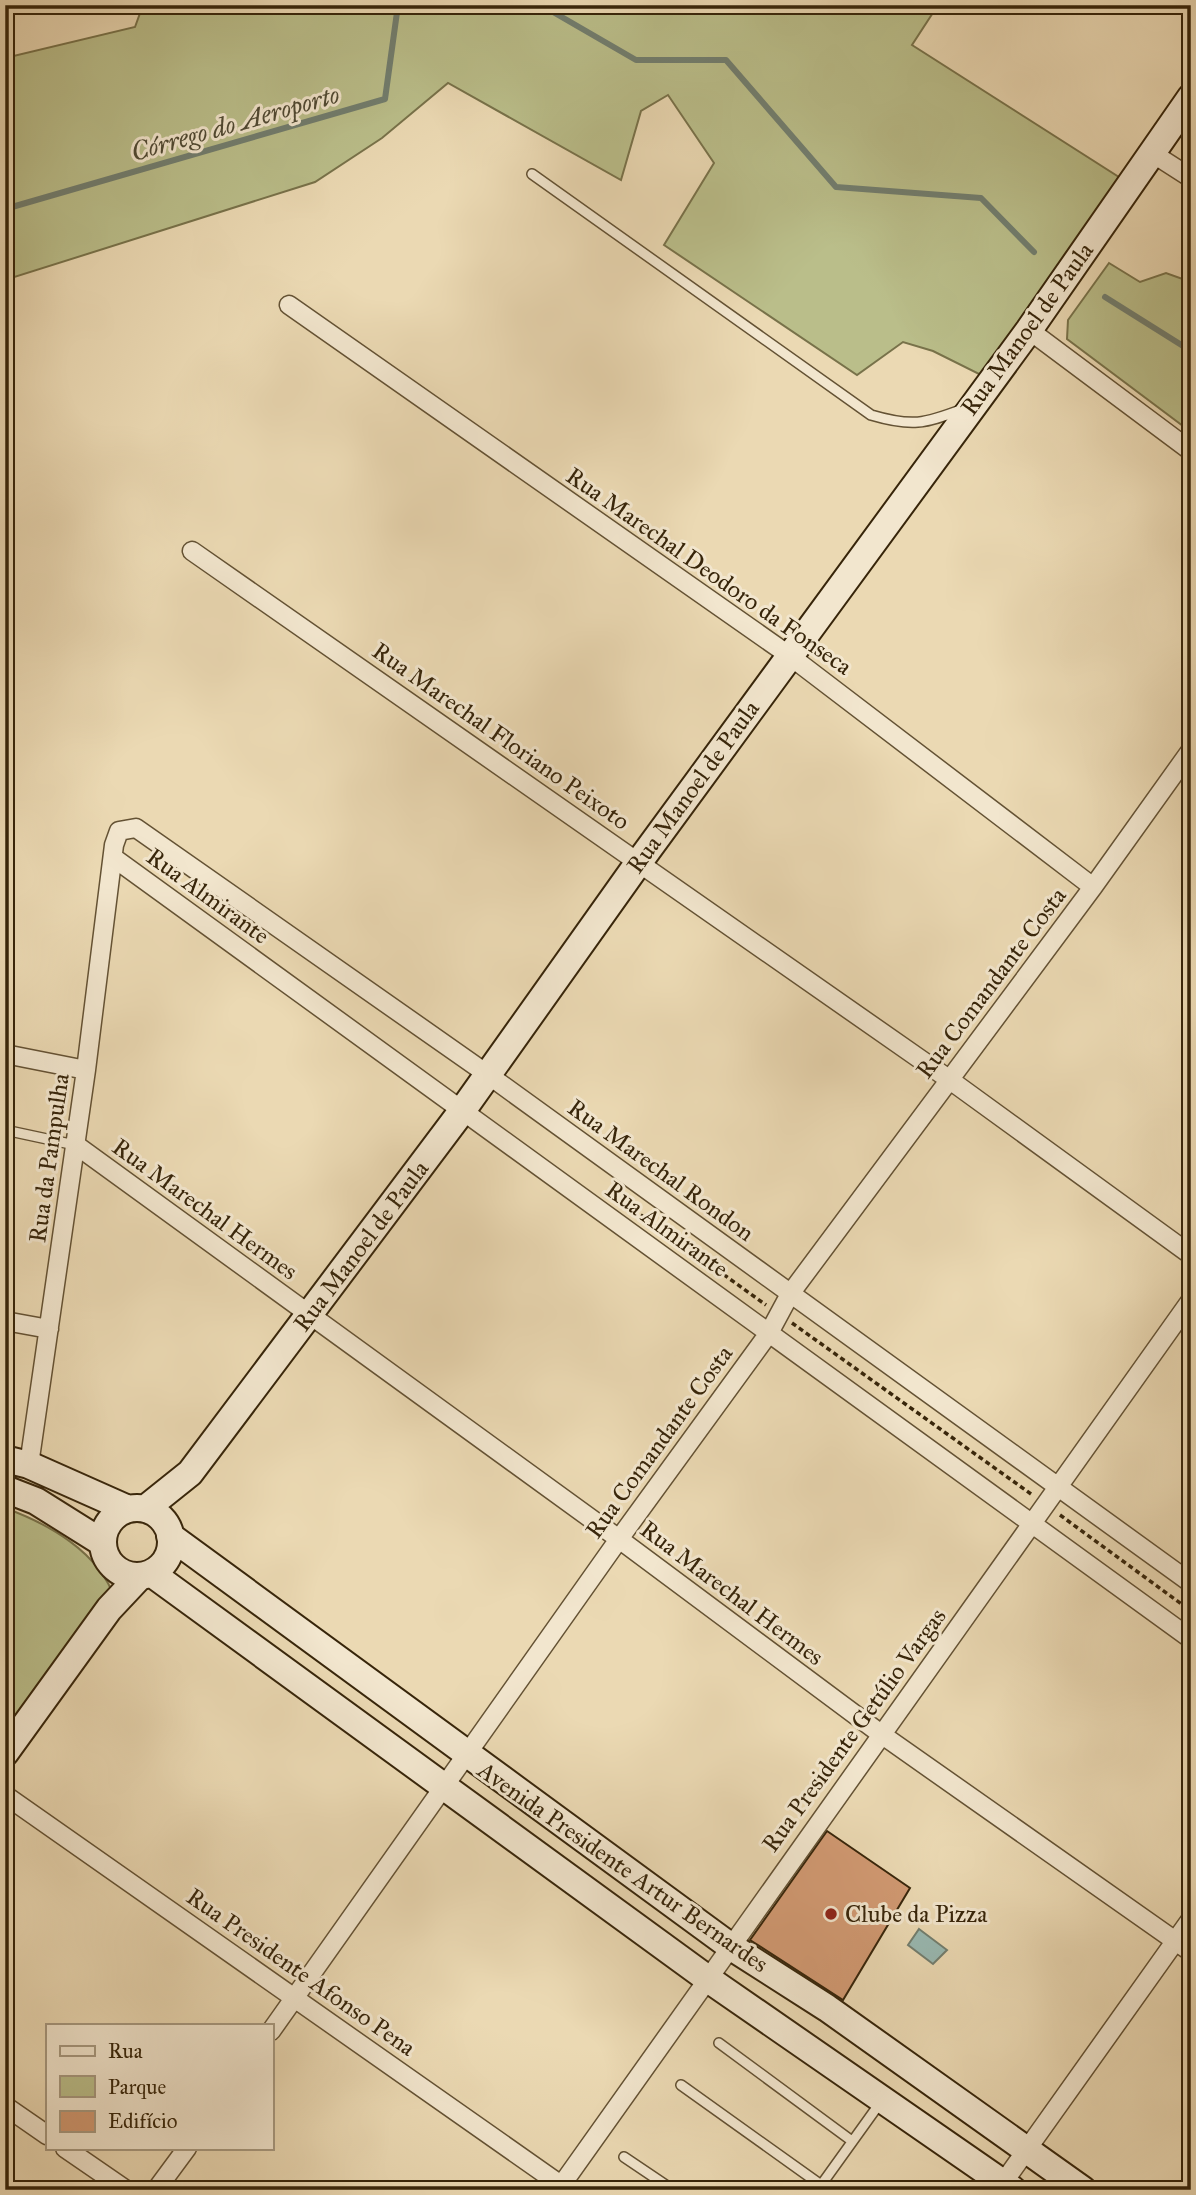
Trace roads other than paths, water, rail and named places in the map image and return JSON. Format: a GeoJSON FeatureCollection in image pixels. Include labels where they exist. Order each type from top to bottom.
{"type":"FeatureCollection","features":[{"type":"Feature","properties":{"kind":"main road","name":"Rua Manoel de Paula"},"geometry":{"type":"LineString","coordinates":[[169,1531],[190,1473],[462,1111],[639,862],[1029,330],[1191,97]]}},
{"type":"Feature","properties":{"kind":"main road"},"geometry":{"type":"LineString","coordinates":[[5,1753],[108,1609],[167,1558],[169,1531],[160,1517],[17,1462]]}},
{"type":"Feature","properties":{"kind":"main road","name":"Rua Manoel de Paula"},"geometry":{"type":"LineString","coordinates":[[137,1509],[190,1473]]}},
{"type":"Feature","properties":{"kind":"main road"},"geometry":{"type":"LineString","coordinates":[[5,1489],[36,1501],[107,1553],[129,1575],[146,1575]]}},
{"type":"Feature","properties":{"kind":"main road"},"geometry":{"type":"LineString","coordinates":[[108,1609],[107,1553],[110,1522],[137,1509]]}},
{"type":"Feature","properties":{"kind":"main road","name":"Avenida Presidente Artur Bernardes"},"geometry":{"type":"LineString","coordinates":[[169,1531],[467,1756],[730,1946],[827,2008],[1083,2190]]}},
{"type":"Feature","properties":{"kind":"main road","name":"Avenida Presidente Artur Bernardes"},"geometry":{"type":"LineString","coordinates":[[146,1575],[708,1979],[1004,2187]]}},
{"type":"Feature","properties":{"kind":"street"},"geometry":{"type":"LineString","coordinates":[[1152,153],[1191,178]]}},
{"type":"Feature","properties":{"kind":"street","name":"Rua Marechal Deodoro da Fonseca"},"geometry":{"type":"LineString","coordinates":[[289,304],[790,656],[1093,887]]}},
{"type":"Feature","properties":{"kind":"street"},"geometry":{"type":"LineString","coordinates":[[1029,330],[1191,451]]}},
{"type":"Feature","properties":{"kind":"street","name":"Rua Marechal Floriano Peixoto"},"geometry":{"type":"LineString","coordinates":[[192,551],[950,1080],[1191,1255]]}},
{"type":"Feature","properties":{"kind":"street","name":"Rua Comandante Costa"},"geometry":{"type":"LineString","coordinates":[[273,2028],[619,1539],[769,1333],[790,1294],[1093,887],[1191,750]]}},
{"type":"Feature","properties":{"kind":"street","name":"Rua Marechal Rondon"},"geometry":{"type":"LineString","coordinates":[[114,858],[114,845],[119,831],[136,828],[487,1074],[1191,1583]]}},
{"type":"Feature","properties":{"kind":"street","name":"Rua da Pampulha"},"geometry":{"type":"LineString","coordinates":[[17,1462],[49,1329],[114,858]]}},
{"type":"Feature","properties":{"kind":"street","name":"Rua Almirante"},"geometry":{"type":"LineString","coordinates":[[114,858],[1191,1639]]}},
{"type":"Feature","properties":{"kind":"street"},"geometry":{"type":"LineString","coordinates":[[5,1054],[86,1070]]}},
{"type":"Feature","properties":{"kind":"street","name":"Rua Marechal Hermes"},"geometry":{"type":"LineString","coordinates":[[76,1145],[619,1539],[881,1734],[1191,1952]]}},
{"type":"Feature","properties":{"kind":"street","name":"Rua Presidente Getúlio Vargas"},"geometry":{"type":"LineString","coordinates":[[562,2188],[730,1946],[1191,1300]]}},
{"type":"Feature","properties":{"kind":"street"},"geometry":{"type":"LineString","coordinates":[[5,1321],[49,1329]]}},
{"type":"Feature","properties":{"kind":"street","name":"Rua Presidente Afonso Pena"},"geometry":{"type":"LineString","coordinates":[[5,1795],[562,2188]]}},
{"type":"Feature","properties":{"kind":"street"},"geometry":{"type":"LineString","coordinates":[[1004,2187],[1026,2150],[1191,1919]]}},
{"type":"Feature","properties":{"kind":"street"},"geometry":{"type":"LineString","coordinates":[[5,2106],[46,2134]]}},
{"type":"Feature","properties":{"kind":"street"},"geometry":{"type":"LineString","coordinates":[[68,2150],[126,2190]]}},
{"type":"Feature","properties":{"kind":"street"},"geometry":{"type":"LineString","coordinates":[[156,2190],[186,2150]]}},
{"type":"Feature","properties":{"kind":"lane"},"geometry":{"type":"LineString","coordinates":[[532,174],[871,415],[897,422],[925,423],[971,406]]}},
{"type":"Feature","properties":{"kind":"lane"},"geometry":{"type":"LineString","coordinates":[[5,1130],[76,1145]]}},
{"type":"Feature","properties":{"kind":"lane"},"geometry":{"type":"LineString","coordinates":[[719,2043],[852,2141]]}},
{"type":"Feature","properties":{"kind":"lane"},"geometry":{"type":"LineString","coordinates":[[681,2085],[820,2188],[882,2100]]}},
{"type":"Feature","properties":{"kind":"lane"},"geometry":{"type":"LineString","coordinates":[[624,2157],[673,2190]]}},
{"type":"Feature","properties":{"kind":"water"},"geometry":{"type":"Polygon","coordinates":[[[919,1929],[947,1950],[933,1964],[908,1945],[919,1929]]]}},
{"type":"Feature","properties":{"kind":"waterway","name":"Córrego do Aeroporto"},"geometry":{"type":"LineString","coordinates":[[5,209],[385,99],[398,5]]}},
{"type":"Feature","properties":{"kind":"waterway","name":"Córrego do Aeroporto"},"geometry":{"type":"LineString","coordinates":[[541,5],[636,60],[726,60],[836,187],[981,198],[1034,252]]}},
{"type":"Feature","properties":{"kind":"waterway","name":"Córrego do Aeroporto"},"geometry":{"type":"LineString","coordinates":[[1105,297],[1191,351]]}},
{"type":"Feature","properties":{"kind":"place","name":"Clube da Pizza"},"geometry":{"type":"Point","coordinates":[831,1914]}}]}
